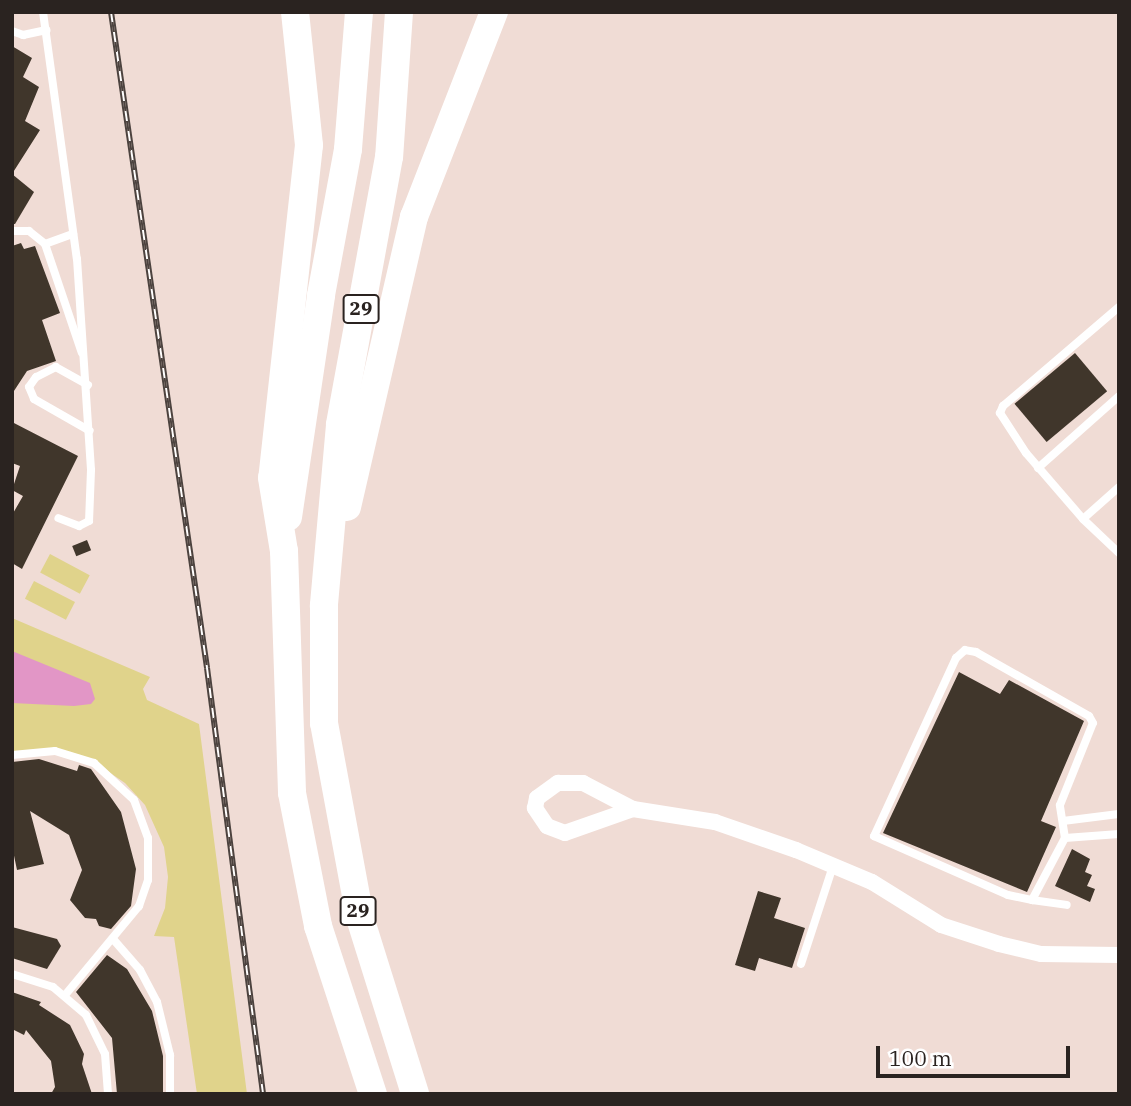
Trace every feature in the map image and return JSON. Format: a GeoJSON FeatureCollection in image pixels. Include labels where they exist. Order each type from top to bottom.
{"type":"FeatureCollection","features":[{"type":"Feature","properties":{"kind":"highway"},"geometry":{"type":"LineString","coordinates":[[284,551],[272,478],[309,145],[295,12]]}},
{"type":"Feature","properties":{"kind":"highway","name":"29"},"geometry":{"type":"LineString","coordinates":[[359,12],[348,149],[319,308],[284,551],[292,793],[300,842],[335,988],[373,1094]]}},
{"type":"Feature","properties":{"kind":"highway","name":"29"},"geometry":{"type":"LineString","coordinates":[[399,12],[389,157],[340,425],[324,606],[324,723],[343,844],[373,965],[415,1094]]}},
{"type":"Feature","properties":{"kind":"highway"},"geometry":{"type":"LineString","coordinates":[[324,606],[414,218],[494,12]]}},
{"type":"Feature","properties":{"kind":"street"},"geometry":{"type":"LineString","coordinates":[[633,809],[565,833],[547,826],[535,808],[545,790],[571,781],[633,809],[715,822],[833,866],[872,882],[941,925],[999,944],[1041,954],[1119,955]]}},
{"type":"Feature","properties":{"kind":"lane"},"geometry":{"type":"LineString","coordinates":[[43,12],[73,234],[87,369],[90,431],[89,521],[79,526],[58,518]]}},
{"type":"Feature","properties":{"kind":"lane"},"geometry":{"type":"LineString","coordinates":[[12,31],[23,35],[46,30]]}},
{"type":"Feature","properties":{"kind":"lane"},"geometry":{"type":"LineString","coordinates":[[12,232],[29,231],[46,244],[87,369]]}},
{"type":"Feature","properties":{"kind":"lane"},"geometry":{"type":"LineString","coordinates":[[46,244],[73,234]]}},
{"type":"Feature","properties":{"kind":"lane"},"geometry":{"type":"LineString","coordinates":[[1119,307],[1003,406],[1001,420],[1038,468],[1083,519],[1119,553]]}},
{"type":"Feature","properties":{"kind":"lane"},"geometry":{"type":"LineString","coordinates":[[88,385],[56,368],[36,377],[29,387],[34,399],[90,431]]}},
{"type":"Feature","properties":{"kind":"lane"},"geometry":{"type":"LineString","coordinates":[[1038,468],[1119,396]]}},
{"type":"Feature","properties":{"kind":"lane"},"geometry":{"type":"LineString","coordinates":[[1083,519],[1119,487]]}},
{"type":"Feature","properties":{"kind":"lane"},"geometry":{"type":"LineString","coordinates":[[1032,900],[1065,838],[1060,804],[1093,729],[1089,716],[971,649],[959,653],[874,836],[998,891],[1032,900],[1067,905]]}},
{"type":"Feature","properties":{"kind":"lane"},"geometry":{"type":"LineString","coordinates":[[12,755],[41,750],[81,758],[116,779],[134,800],[148,838],[148,880],[132,918],[65,995]]}},
{"type":"Feature","properties":{"kind":"lane"},"geometry":{"type":"LineString","coordinates":[[1063,821],[1119,814]]}},
{"type":"Feature","properties":{"kind":"lane"},"geometry":{"type":"LineString","coordinates":[[1065,838],[1119,834]]}},
{"type":"Feature","properties":{"kind":"lane"},"geometry":{"type":"LineString","coordinates":[[802,964],[833,866]]}},
{"type":"Feature","properties":{"kind":"lane"},"geometry":{"type":"LineString","coordinates":[[113,939],[135,962],[157,1002],[170,1055],[170,1094]]}},
{"type":"Feature","properties":{"kind":"lane"},"geometry":{"type":"LineString","coordinates":[[12,974],[40,981],[65,995],[86,1015],[100,1040],[108,1068],[108,1094]]}},
{"type":"Feature","properties":{"kind":"shaded area"},"geometry":{"type":"Polygon","coordinates":[[[50,554],[90,575],[80,594],[40,573],[50,554]]]}},
{"type":"Feature","properties":{"kind":"shaded area"},"geometry":{"type":"Polygon","coordinates":[[[34,581],[75,602],[66,620],[25,599],[34,581]]]}},
{"type":"Feature","properties":{"kind":"shaded area"},"geometry":{"type":"Polygon","coordinates":[[[12,618],[150,677],[143,689],[147,700],[199,724],[247,1094],[197,1094],[174,937],[154,936],[165,908],[168,877],[164,847],[145,805],[125,783],[100,766],[57,753],[12,756],[12,618]]]}},
{"type":"Feature","properties":{"kind":"shaded area"},"geometry":{"type":"Polygon","coordinates":[[[12,651],[90,683],[95,699],[91,704],[74,706],[12,703],[12,651]]]}},
{"type":"Feature","properties":{"kind":"building"},"geometry":{"type":"Polygon","coordinates":[[[12,46],[32,58],[23,77],[39,87],[25,121],[40,130],[12,174],[12,46]]]}},
{"type":"Feature","properties":{"kind":"building"},"geometry":{"type":"Polygon","coordinates":[[[12,174],[34,192],[15,224],[12,224],[12,174]]]}},
{"type":"Feature","properties":{"kind":"building"},"geometry":{"type":"Polygon","coordinates":[[[21,243],[24,249],[35,246],[60,313],[42,320],[56,361],[27,371],[12,394],[12,246],[21,243]]]}},
{"type":"Feature","properties":{"kind":"building"},"geometry":{"type":"Polygon","coordinates":[[[1075,353],[1107,391],[1047,442],[1014,404],[1075,353]]]}},
{"type":"Feature","properties":{"kind":"building"},"geometry":{"type":"Polygon","coordinates":[[[12,422],[78,456],[22,569],[12,563],[12,515],[23,496],[12,490],[20,466],[12,463],[12,422]]]}},
{"type":"Feature","properties":{"kind":"building"},"geometry":{"type":"Polygon","coordinates":[[[87,540],[91,550],[76,556],[72,546],[87,540]]]}},
{"type":"Feature","properties":{"kind":"building"},"geometry":{"type":"Polygon","coordinates":[[[959,672],[1000,694],[1009,680],[1084,721],[1041,821],[1056,827],[1027,892],[883,833],[959,672]]]}},
{"type":"Feature","properties":{"kind":"building"},"geometry":{"type":"Polygon","coordinates":[[[39,759],[77,771],[79,765],[91,769],[121,812],[136,869],[131,906],[111,929],[99,926],[96,919],[85,918],[70,900],[82,870],[69,835],[30,811],[44,864],[17,870],[12,846],[12,762],[39,759]]]}},
{"type":"Feature","properties":{"kind":"building"},"geometry":{"type":"Polygon","coordinates":[[[1072,849],[1090,859],[1085,872],[1092,875],[1087,886],[1095,889],[1090,902],[1055,886],[1072,849]]]}},
{"type":"Feature","properties":{"kind":"building"},"geometry":{"type":"Polygon","coordinates":[[[758,891],[781,898],[774,918],[805,928],[792,968],[759,958],[755,971],[735,965],[758,891]]]}},
{"type":"Feature","properties":{"kind":"building"},"geometry":{"type":"Polygon","coordinates":[[[12,927],[57,939],[61,946],[47,969],[12,958],[12,927]]]}},
{"type":"Feature","properties":{"kind":"building"},"geometry":{"type":"Polygon","coordinates":[[[107,955],[127,969],[152,1011],[163,1056],[163,1094],[117,1094],[112,1038],[76,992],[107,955]]]}},
{"type":"Feature","properties":{"kind":"building"},"geometry":{"type":"Polygon","coordinates":[[[12,992],[41,1002],[39,1005],[70,1025],[84,1054],[82,1064],[92,1094],[51,1094],[55,1087],[51,1061],[26,1030],[24,1035],[12,1029],[12,992]]]}},
{"type":"Feature","properties":{"kind":"railway"},"geometry":{"type":"LineString","coordinates":[[111,12],[207,668],[263,1094]]}}]}
